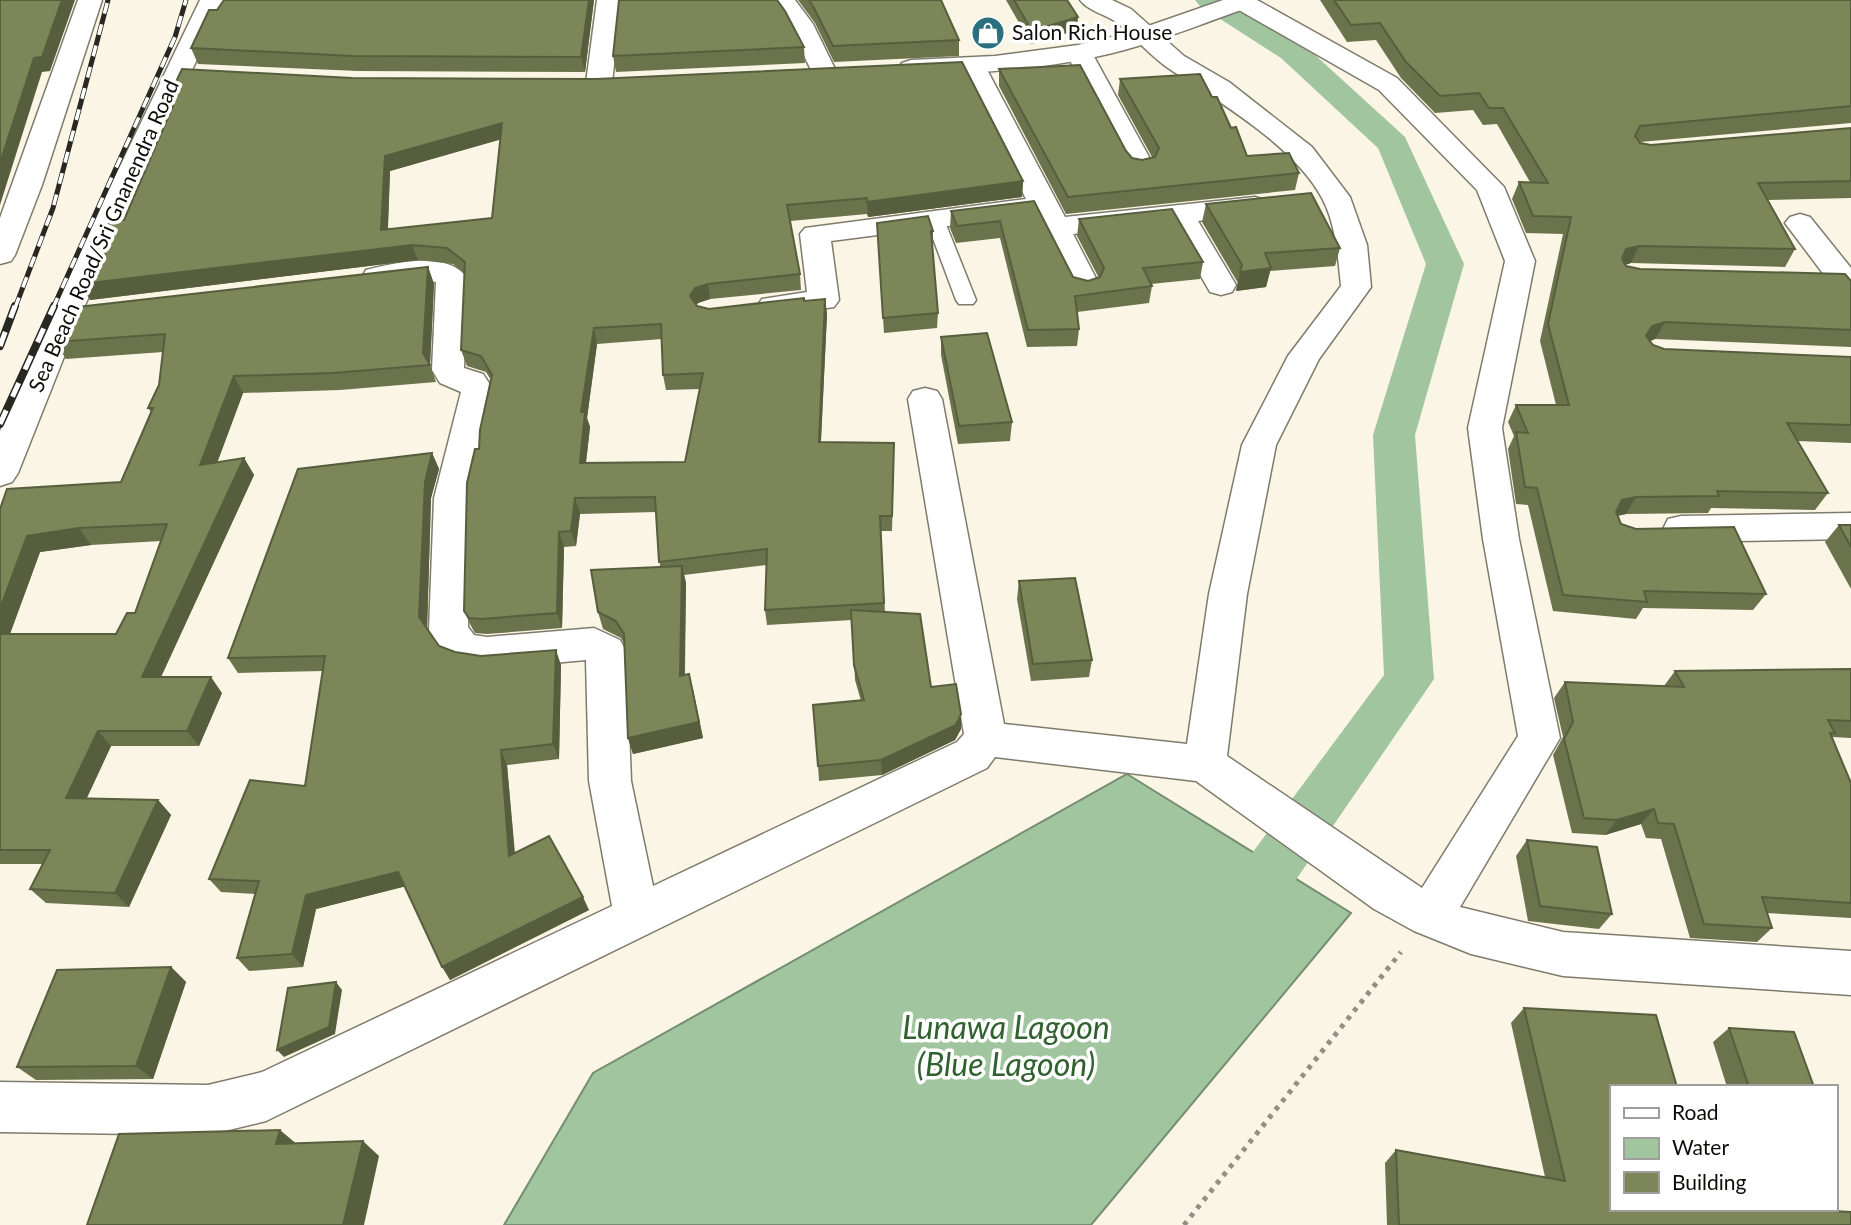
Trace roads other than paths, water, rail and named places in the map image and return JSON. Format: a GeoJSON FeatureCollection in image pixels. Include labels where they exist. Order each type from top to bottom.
{"type":"FeatureCollection","features":[{"type":"Feature","properties":{"kind":"street"},"geometry":{"type":"LineString","coordinates":[[0,255],[28,185],[90,0]]}},
{"type":"Feature","properties":{"kind":"street","name":"Sea Beach Road/Sri Gnanendra Road"},"geometry":{"type":"LineString","coordinates":[[0,473],[65,314],[192,74],[212,0]]}},
{"type":"Feature","properties":{"kind":"street"},"geometry":{"type":"LineString","coordinates":[[609,0],[586,83],[625,82]]}},
{"type":"Feature","properties":{"kind":"street"},"geometry":{"type":"LineString","coordinates":[[783,0],[802,24],[822,71]]}},
{"type":"Feature","properties":{"kind":"street"},"geometry":{"type":"LineString","coordinates":[[1092,0],[1160,29],[1175,61],[1220,88],[1302,153],[1310,200],[1352,245],[1356,287],[1304,356],[1259,445],[1228,594],[1214,770]]}},
{"type":"Feature","properties":{"kind":"street"},"geometry":{"type":"LineString","coordinates":[[890,69],[972,66],[1079,53],[1160,29],[1236,2],[1388,84],[1490,187],[1520,261],[1485,428],[1501,539],[1539,738],[1430,916]]}},
{"type":"Feature","properties":{"kind":"street"},"geometry":{"type":"LineString","coordinates":[[1079,53],[1140,166]]}},
{"type":"Feature","properties":{"kind":"street"},"geometry":{"type":"LineString","coordinates":[[972,66],[1085,286]]}},
{"type":"Feature","properties":{"kind":"street"},"geometry":{"type":"LineString","coordinates":[[796,73],[850,70]]}},
{"type":"Feature","properties":{"kind":"street"},"geometry":{"type":"LineString","coordinates":[[748,308],[823,300],[815,234],[934,217],[1180,214],[1310,200]]}},
{"type":"Feature","properties":{"kind":"street"},"geometry":{"type":"LineString","coordinates":[[1180,214],[1222,285]]}},
{"type":"Feature","properties":{"kind":"street"},"geometry":{"type":"LineString","coordinates":[[1800,223],[1849,285]]}},
{"type":"Feature","properties":{"kind":"street"},"geometry":{"type":"LineString","coordinates":[[350,280],[418,272],[448,274],[452,278],[449,370],[452,375],[472,381],[478,392],[452,498],[448,631],[462,649],[487,653],[594,643],[606,651],[610,781],[637,917]]}},
{"type":"Feature","properties":{"kind":"street"},"geometry":{"type":"LineString","coordinates":[[1806,279],[1849,285]]}},
{"type":"Feature","properties":{"kind":"street"},"geometry":{"type":"LineString","coordinates":[[65,314],[106,309]]}},
{"type":"Feature","properties":{"kind":"street"},"geometry":{"type":"LineString","coordinates":[[0,1107],[208,1110],[266,1096],[972,755],[986,738],[925,399]]}},
{"type":"Feature","properties":{"kind":"street"},"geometry":{"type":"LineString","coordinates":[[1653,530],[1851,526]]}},
{"type":"Feature","properties":{"kind":"street"},"geometry":{"type":"LineString","coordinates":[[986,738],[1214,770],[1390,894],[1430,916],[1471,933],[1563,954],[1851,973]]}},
{"type":"Feature","properties":{"kind":"lane"},"geometry":{"type":"LineString","coordinates":[[934,217],[966,300]]}},
{"type":"Feature","properties":{"kind":"water","name":"Lunawa Lagoon (Blue Lagoon)"},"geometry":{"type":"Polygon","coordinates":[[[1127,774],[1351,913],[1091,1225],[504,1225],[593,1073],[1127,774]]]}},
{"type":"Feature","properties":{"kind":"waterway"},"geometry":{"type":"LineString","coordinates":[[1210,0],[1292,51],[1393,144],[1445,264],[1394,435],[1409,679],[1238,917]]}},
{"type":"Feature","properties":{"kind":"railway"},"geometry":{"type":"LineString","coordinates":[[15,308],[53,208],[108,0]]}},
{"type":"Feature","properties":{"kind":"railway"},"geometry":{"type":"LineString","coordinates":[[53,308],[175,37],[186,0]]}},
{"type":"Feature","properties":{"kind":"railway"},"geometry":{"type":"LineString","coordinates":[[0,346],[15,306]]}},
{"type":"Feature","properties":{"kind":"railway"},"geometry":{"type":"LineString","coordinates":[[0,424],[54,306]]}},
{"type":"Feature","properties":{"kind":"place","name":"Salon Rich House"},"geometry":{"type":"Point","coordinates":[988,33]}}]}
